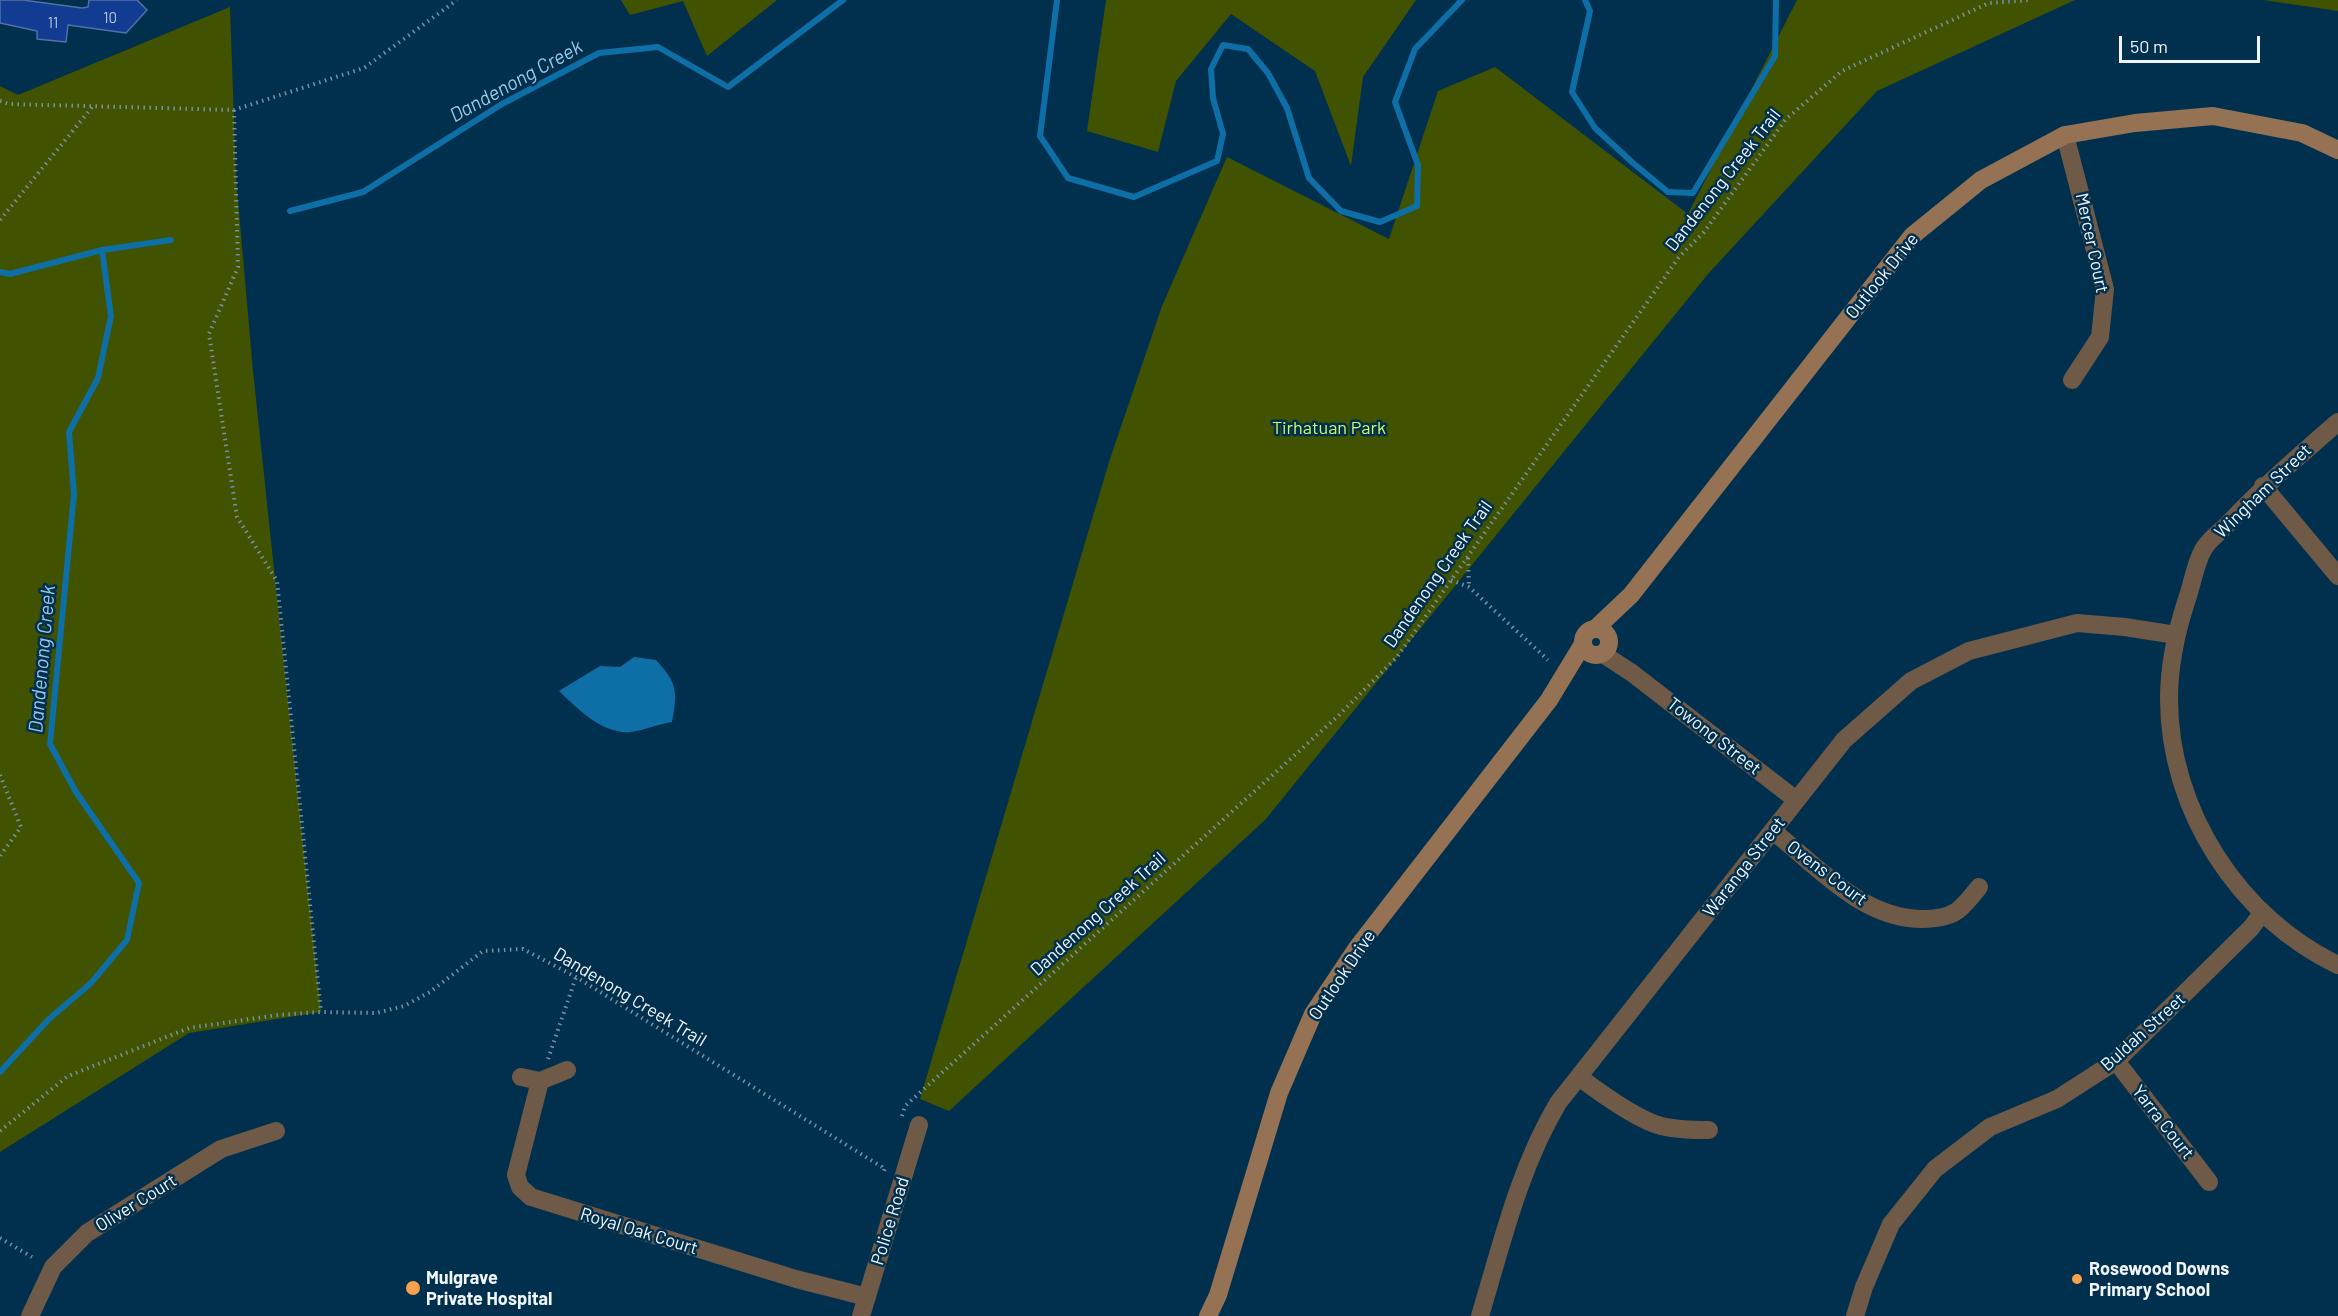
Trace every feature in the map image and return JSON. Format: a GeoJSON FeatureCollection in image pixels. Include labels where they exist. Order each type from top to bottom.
{"type":"FeatureCollection","features":[{"type":"Feature","properties":{"kind":"street","name":"Outlook Drive"},"geometry":{"type":"LineString","coordinates":[[1595,629],[1631,595],[1912,236],[1981,180],[2065,135],[2135,123],[2212,116],[2302,133],[2338,150]]}},
{"type":"Feature","properties":{"kind":"street","name":"Mercer Court"},"geometry":{"type":"LineString","coordinates":[[2065,135],[2105,289],[2100,337],[2072,380]]}},
{"type":"Feature","properties":{"kind":"street","name":"Wingham Street"},"geometry":{"type":"LineString","coordinates":[[2338,422],[2263,486],[2203,550],[2176,635],[2169,699],[2173,740],[2181,779],[2206,839],[2234,881],[2262,913],[2306,948],[2338,965]]}},
{"type":"Feature","properties":{"kind":"street"},"geometry":{"type":"LineString","coordinates":[[2263,486],[2338,576]]}},
{"type":"Feature","properties":{"kind":"street","name":"Outlook Drive"},"geometry":{"type":"LineString","coordinates":[[1550,700],[1605,649],[1631,595]]}},
{"type":"Feature","properties":{"kind":"street","name":"Waranga Street"},"geometry":{"type":"LineString","coordinates":[[1480,1316],[1530,1157],[1558,1103],[1773,831],[1795,799],[1844,740],[1911,681],[1969,651],[2077,623],[2125,627],[2176,635]]}},
{"type":"Feature","properties":{"kind":"street"},"geometry":{"type":"LineString","coordinates":[[1595,629],[1605,632],[1605,649],[1588,653],[1583,644],[1586,634],[1595,629]]}},
{"type":"Feature","properties":{"kind":"street","name":"Outlook Drive"},"geometry":{"type":"LineString","coordinates":[[1208,1316],[1218,1295],[1279,1093],[1313,1014],[1357,948],[1550,700],[1583,644]]}},
{"type":"Feature","properties":{"kind":"street","name":"Towong Street"},"geometry":{"type":"LineString","coordinates":[[1605,649],[1632,673],[1795,799]]}},
{"type":"Feature","properties":{"kind":"street","name":"Ovens Court"},"geometry":{"type":"LineString","coordinates":[[1773,831],[1849,894],[1885,912],[1907,919],[1930,919],[1955,912],[1979,887]]}},
{"type":"Feature","properties":{"kind":"street","name":"Buldah Street"},"geometry":{"type":"LineString","coordinates":[[1855,1316],[1864,1287],[1891,1224],[1935,1169],[1990,1127],[2057,1099],[2116,1061],[2262,913]]}},
{"type":"Feature","properties":{"kind":"street","name":"Yarra Court"},"geometry":{"type":"LineString","coordinates":[[2116,1061],[2209,1182]]}},
{"type":"Feature","properties":{"kind":"street"},"geometry":{"type":"LineString","coordinates":[[521,1077],[567,1070]]}},
{"type":"Feature","properties":{"kind":"street","name":"Royal Oak Court"},"geometry":{"type":"LineString","coordinates":[[541,1073],[516,1176],[520,1187],[531,1197],[796,1279],[867,1298]]}},
{"type":"Feature","properties":{"kind":"street"},"geometry":{"type":"LineString","coordinates":[[1580,1077],[1602,1093],[1659,1125],[1682,1130],[1709,1131]]}},
{"type":"Feature","properties":{"kind":"street","name":"Police Road"},"geometry":{"type":"LineString","coordinates":[[861,1316],[919,1125]]}},
{"type":"Feature","properties":{"kind":"street","name":"Oliver Court"},"geometry":{"type":"LineString","coordinates":[[30,1316],[53,1267],[87,1233],[221,1149],[276,1131]]}},
{"type":"Feature","properties":{"kind":"street","name":"Outlook Drive"},"geometry":{"type":"LineString","coordinates":[[1215,1316],[1218,1295]]}},
{"type":"Feature","properties":{"kind":"path"},"geometry":{"type":"LineString","coordinates":[[0,101],[9,104],[234,110],[364,68],[457,0]]}},
{"type":"Feature","properties":{"kind":"path","name":"Dandenong Creek Trail"},"geometry":{"type":"LineString","coordinates":[[901,1117],[905,1106],[1337,717],[1397,657],[1679,257],[1704,232],[1786,119],[1842,71],[1989,3],[2031,0]]}},
{"type":"Feature","properties":{"kind":"path"},"geometry":{"type":"LineString","coordinates":[[0,220],[94,105]]}},
{"type":"Feature","properties":{"kind":"path"},"geometry":{"type":"LineString","coordinates":[[234,110],[238,267],[209,334],[237,517],[277,581],[321,1012]]}},
{"type":"Feature","properties":{"kind":"path"},"geometry":{"type":"LineString","coordinates":[[1468,556],[1468,587]]}},
{"type":"Feature","properties":{"kind":"path"},"geometry":{"type":"LineString","coordinates":[[1451,580],[1468,587],[1548,660]]}},
{"type":"Feature","properties":{"kind":"path"},"geometry":{"type":"LineString","coordinates":[[0,775],[21,827],[0,856]]}},
{"type":"Feature","properties":{"kind":"path","name":"Dandenong Creek Trail"},"geometry":{"type":"LineString","coordinates":[[0,1131],[68,1076],[189,1028],[278,1015],[321,1012],[376,1013],[404,1006],[429,992],[483,951],[523,949],[576,977],[882,1167],[884,1171],[888,1160]]}},
{"type":"Feature","properties":{"kind":"path"},"geometry":{"type":"LineString","coordinates":[[541,1073],[550,1057],[576,977]]}},
{"type":"Feature","properties":{"kind":"path"},"geometry":{"type":"LineString","coordinates":[[0,1238],[32,1257]]}},
{"type":"Feature","properties":{"kind":"green space"},"geometry":{"type":"Polygon","coordinates":[[[621,0],[777,0],[707,56],[683,1],[630,15],[621,0]]]}},
{"type":"Feature","properties":{"kind":"green space"},"geometry":{"type":"Polygon","coordinates":[[[1106,0],[1416,0],[1363,77],[1351,166],[1315,71],[1231,14],[1176,81],[1158,152],[1087,131],[1106,0]]]}},
{"type":"Feature","properties":{"kind":"green space","name":"Tirhatuan Park"},"geometry":{"type":"Polygon","coordinates":[[[1797,0],[2075,0],[1877,91],[1708,274],[1265,820],[949,1111],[920,1099],[1109,462],[1162,306],[1227,157],[1389,239],[1438,91],[1495,67],[1688,214],[1797,0]]]}},
{"type":"Feature","properties":{"kind":"green space"},"geometry":{"type":"Polygon","coordinates":[[[2263,0],[2338,0],[2338,11],[2263,0]]]}},
{"type":"Feature","properties":{"kind":"green space"},"geometry":{"type":"Polygon","coordinates":[[[230,7],[236,178],[253,371],[321,1012],[189,1033],[0,1152],[0,86],[18,95],[230,7]]]}},
{"type":"Feature","properties":{"kind":"water"},"geometry":{"type":"Polygon","coordinates":[[[634,657],[656,660],[668,675],[675,695],[672,722],[631,732],[610,729],[591,719],[559,691],[600,666],[620,667],[634,657]]]}},
{"type":"Feature","properties":{"kind":"building"},"geometry":{"type":"Polygon","coordinates":[[[0,0],[23,0],[82,8],[88,7],[89,0],[137,0],[147,10],[126,33],[68,25],[66,42],[37,39],[37,31],[0,23],[0,0]]]}},
{"type":"Feature","properties":{"kind":"waterway","name":"Dandenong Creek"},"geometry":{"type":"LineString","coordinates":[[290,211],[363,192],[502,104],[599,53],[658,47],[728,87],[843,0]]}},
{"type":"Feature","properties":{"kind":"waterway","name":"Dandenong Creek"},"geometry":{"type":"LineString","coordinates":[[1057,0],[1040,136],[1068,178],[1134,197],[1217,161],[1223,134],[1213,98],[1211,69],[1223,45],[1248,49],[1268,73],[1287,108],[1309,178],[1341,211],[1380,222],[1417,206],[1418,165],[1395,102],[1415,49],[1462,0]]}},
{"type":"Feature","properties":{"kind":"waterway","name":"Dandenong Creek"},"geometry":{"type":"LineString","coordinates":[[1585,0],[1590,11],[1572,92],[1595,128],[1633,163],[1668,192],[1693,193],[1775,56],[1776,0]]}},
{"type":"Feature","properties":{"kind":"waterway","name":"Dandenong Creek"},"geometry":{"type":"LineString","coordinates":[[0,1072],[49,1019],[91,983],[127,940],[139,883],[76,792],[50,744],[74,494],[69,432],[98,378],[111,316],[102,250],[171,240]]}},
{"type":"Feature","properties":{"kind":"waterway"},"geometry":{"type":"LineString","coordinates":[[0,272],[10,274],[102,250]]}},
{"type":"Feature","properties":{"kind":"place","name":"Rosewood Downs Primary School"},"geometry":{"type":"Point","coordinates":[2077,1279]}},
{"type":"Feature","properties":{"kind":"place","name":"Mulgrave Private Hospital"},"geometry":{"type":"Point","coordinates":[413,1288]}}]}
